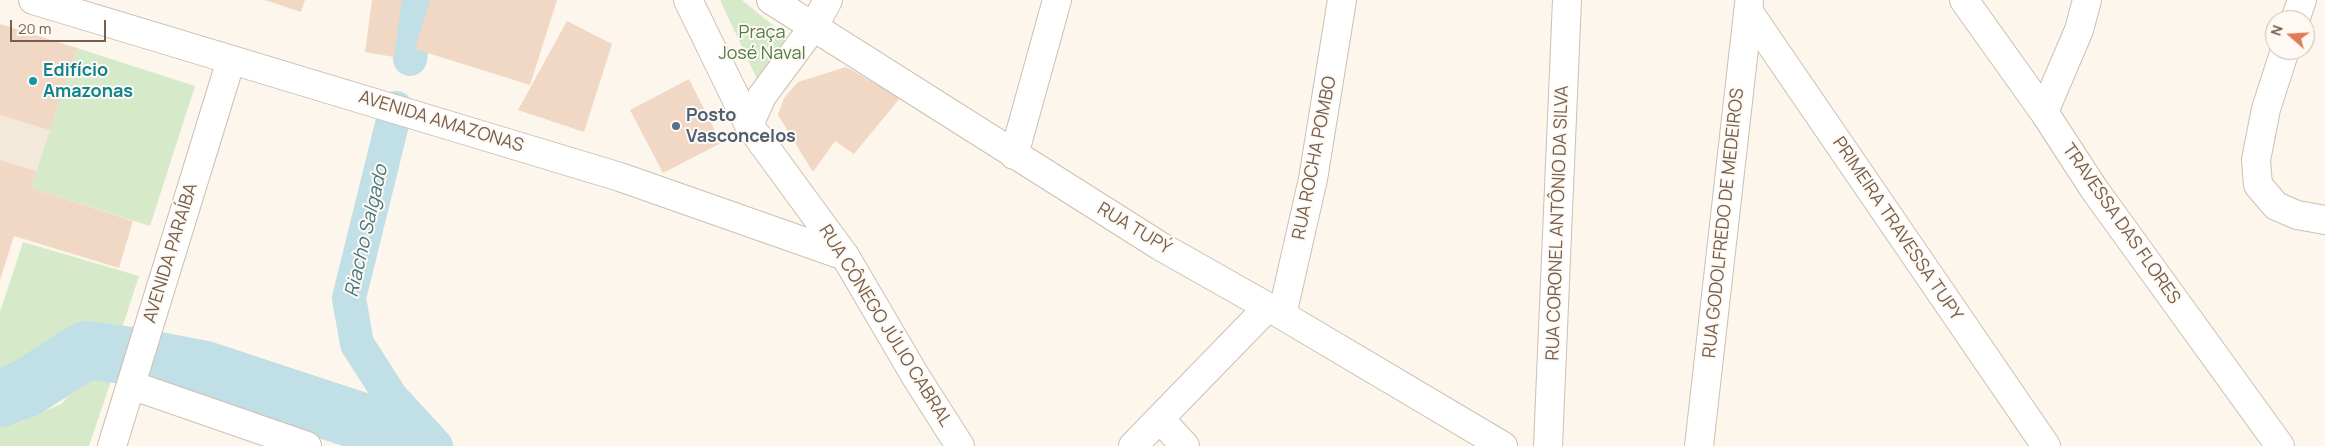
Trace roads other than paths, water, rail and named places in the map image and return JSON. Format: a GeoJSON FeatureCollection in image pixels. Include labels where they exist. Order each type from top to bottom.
{"type":"FeatureCollection","features":[{"type":"Feature","properties":{"kind":"street","name":"AVENIDA AMAZONAS"},"geometry":{"type":"LineString","coordinates":[[33,0],[620,177],[845,256]]}},
{"type":"Feature","properties":{"kind":"street","name":"RUA CÔNEGO JÚLIO CABRAL"},"geometry":{"type":"LineString","coordinates":[[688,0],[749,125],[845,256],[916,378],[960,446]]}},
{"type":"Feature","properties":{"kind":"street","name":"RUA TUPÝ"},"geometry":{"type":"LineString","coordinates":[[771,0],[1160,246],[1275,311],[1503,446]]}},
{"type":"Feature","properties":{"kind":"street"},"geometry":{"type":"LineString","coordinates":[[749,125],[762,96],[814,26],[828,0]]}},
{"type":"Feature","properties":{"kind":"street"},"geometry":{"type":"LineString","coordinates":[[1014,155],[1057,0]]}},
{"type":"Feature","properties":{"kind":"street","name":"RUA ROCHA POMBO"},"geometry":{"type":"LineString","coordinates":[[1275,311],[1313,179],[1342,0]]}},
{"type":"Feature","properties":{"kind":"street","name":"RUA CORONEL ANTÔNIO DA SILVA"},"geometry":{"type":"LineString","coordinates":[[1548,446],[1567,0]]}},
{"type":"Feature","properties":{"kind":"street","name":"TRAVESSA DAS FLORES"},"geometry":{"type":"LineString","coordinates":[[1964,0],[2044,112],[2094,189],[2280,446]]}},
{"type":"Feature","properties":{"kind":"street"},"geometry":{"type":"LineString","coordinates":[[2044,112],[2079,30],[2087,0]]}},
{"type":"Feature","properties":{"kind":"street","name":"RUA GODOLFREDO DE MEDEIROS"},"geometry":{"type":"LineString","coordinates":[[1700,446],[1748,6]]}},
{"type":"Feature","properties":{"kind":"street","name":"PRIMEIRA TRAVESSA TUPY"},"geometry":{"type":"LineString","coordinates":[[1748,6],[2046,446]]}},
{"type":"Feature","properties":{"kind":"street","name":"AVENIDA PARAÍBA"},"geometry":{"type":"LineString","coordinates":[[112,446],[231,60]]}},
{"type":"Feature","properties":{"kind":"street"},"geometry":{"type":"LineString","coordinates":[[2282,60],[2266,109],[2256,160],[2258,186],[2276,206],[2298,215],[2325,220]]}},
{"type":"Feature","properties":{"kind":"street"},"geometry":{"type":"LineString","coordinates":[[1133,446],[1275,311]]}},
{"type":"Feature","properties":{"kind":"street"},"geometry":{"type":"LineString","coordinates":[[133,378],[307,446]]}},
{"type":"Feature","properties":{"kind":"street"},"geometry":{"type":"LineString","coordinates":[[1160,419],[1185,446]]}},
{"type":"Feature","properties":{"kind":"waterway","name":"Riacho Salgado"},"geometry":{"type":"LineString","coordinates":[[410,59],[417,0]]}},
{"type":"Feature","properties":{"kind":"waterway","name":"Riacho Salgado"},"geometry":{"type":"LineString","coordinates":[[396,108],[349,298],[357,344],[391,397],[436,446]]}},
{"type":"Feature","properties":{"kind":"waterway"},"geometry":{"type":"LineString","coordinates":[[0,398],[25,389],[86,350],[138,357],[205,370],[393,432],[420,446]]}},
{"type":"Feature","properties":{"kind":"place","name":"Edifício Amazonas"},"geometry":{"type":"Point","coordinates":[33,81]}},
{"type":"Feature","properties":{"kind":"place","name":"Posto Vasconcelos"},"geometry":{"type":"Point","coordinates":[676,126]}},
{"type":"Feature","properties":{"kind":"park label","name":"Praça José Naval"},"geometry":{"type":"Point","coordinates":[762,43]}}]}
